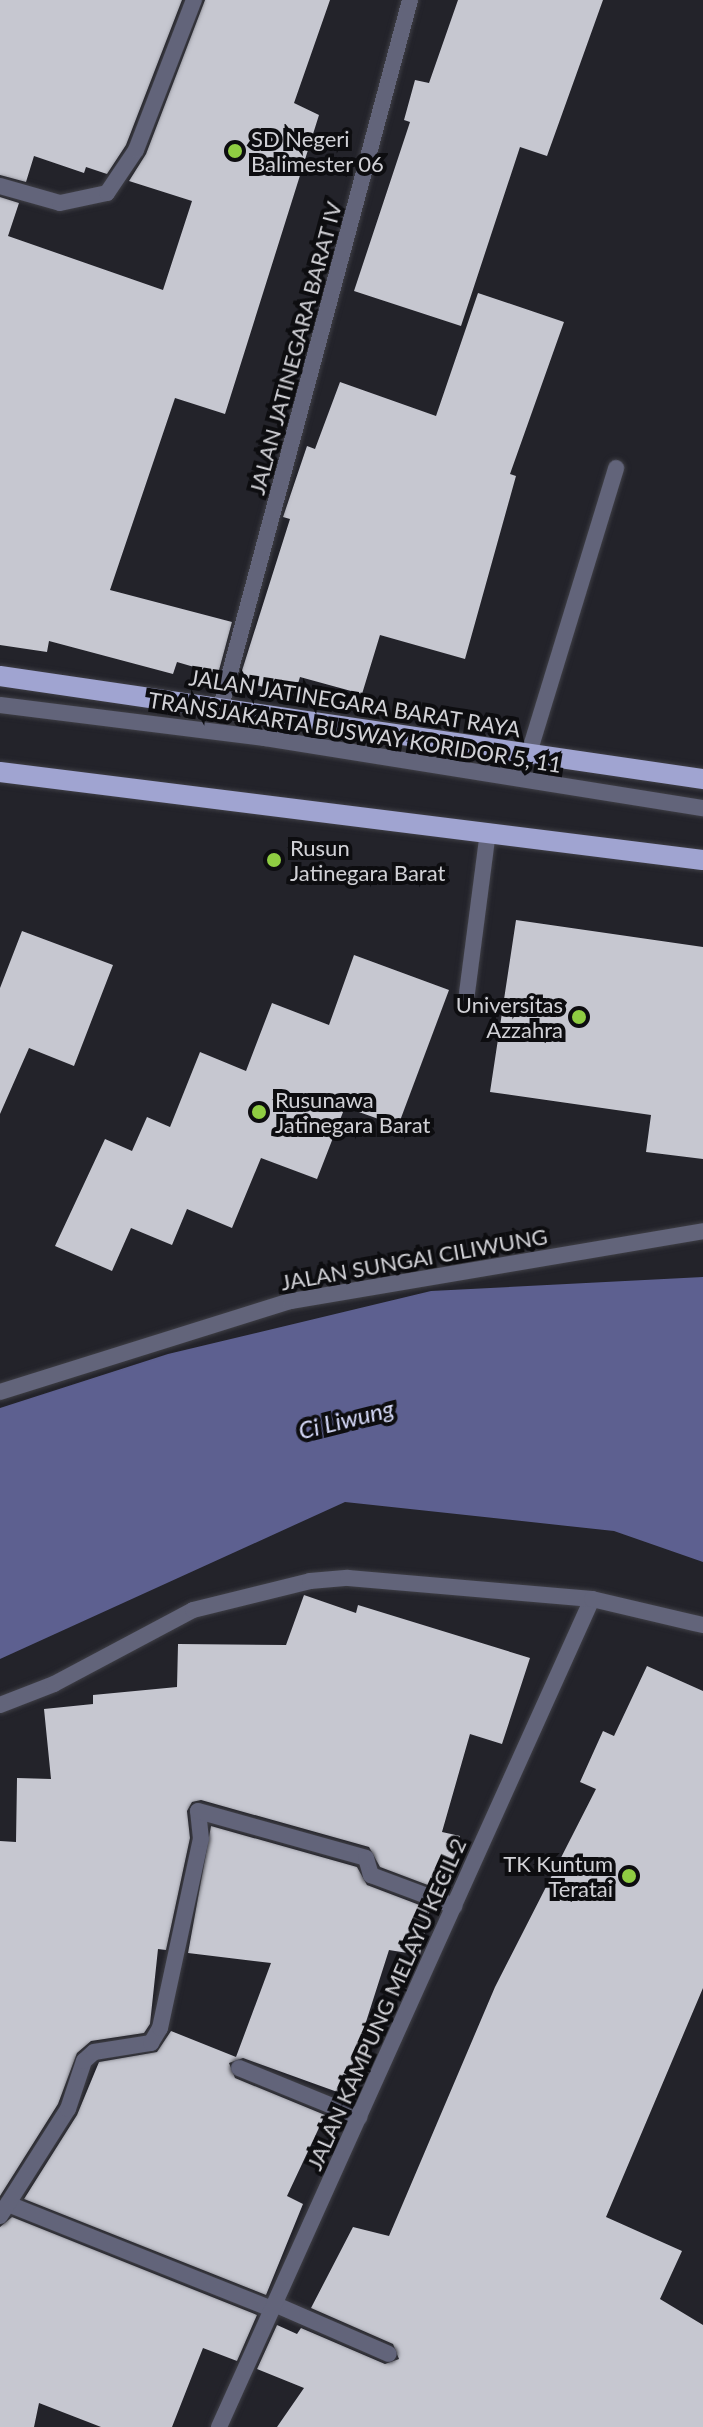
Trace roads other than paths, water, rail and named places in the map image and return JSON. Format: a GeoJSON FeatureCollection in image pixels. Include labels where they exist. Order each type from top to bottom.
{"type":"FeatureCollection","features":[{"type":"Feature","properties":{"kind":"main road","name":"JALAN JATINEGARA BARAT RAYA"},"geometry":{"type":"LineString","coordinates":[[0,676],[703,779]]}},
{"type":"Feature","properties":{"kind":"main road"},"geometry":{"type":"LineString","coordinates":[[0,772],[247,807],[488,831],[703,860]]}},
{"type":"Feature","properties":{"kind":"street"},"geometry":{"type":"LineString","coordinates":[[0,186],[60,203],[107,193],[136,150],[194,0]]}},
{"type":"Feature","properties":{"kind":"street","name":"JALAN JATINEGARA BARAT IV"},"geometry":{"type":"LineString","coordinates":[[221,706],[410,0]]}},
{"type":"Feature","properties":{"kind":"street"},"geometry":{"type":"LineString","coordinates":[[529,753],[616,468]]}},
{"type":"Feature","properties":{"kind":"street","name":"TRANSJAKARTA BUSWAY KORIDOR 5, 11"},"geometry":{"type":"LineString","coordinates":[[0,705],[265,738],[703,808]]}},
{"type":"Feature","properties":{"kind":"street"},"geometry":{"type":"LineString","coordinates":[[467,993],[488,831]]}},
{"type":"Feature","properties":{"kind":"street","name":"JALAN SUNGAI CILIWUNG"},"geometry":{"type":"LineString","coordinates":[[0,1392],[291,1301],[703,1231]]}},
{"type":"Feature","properties":{"kind":"street"},"geometry":{"type":"LineString","coordinates":[[0,1705],[54,1684],[193,1610],[274,1586],[348,1578],[592,1599],[703,1625]]}},
{"type":"Feature","properties":{"kind":"street","name":"JALAN KAMPUNG MELAYU KECIL 2"},"geometry":{"type":"LineString","coordinates":[[219,2427],[592,1599]]}},
{"type":"Feature","properties":{"kind":"street"},"geometry":{"type":"LineString","coordinates":[[389,2354],[273,2307],[4,2210],[68,2109],[84,2061],[94,2052],[151,2043],[160,2028],[201,1839],[198,1811],[366,1858],[371,1875],[454,1906]]}},
{"type":"Feature","properties":{"kind":"street"},"geometry":{"type":"LineString","coordinates":[[239,2068],[359,2117]]}},
{"type":"Feature","properties":{"kind":"water","name":"Ci Liwung"},"geometry":{"type":"Polygon","coordinates":[[[703,1277],[703,1562],[614,1531],[345,1502],[0,1659],[0,1408],[168,1354],[431,1291],[703,1277]]]}},
{"type":"Feature","properties":{"kind":"place","name":"SD Negeri Balimester 06"},"geometry":{"type":"Point","coordinates":[235,151]}},
{"type":"Feature","properties":{"kind":"place","name":"Rusun Jatinegara Barat"},"geometry":{"type":"Point","coordinates":[274,860]}},
{"type":"Feature","properties":{"kind":"place","name":"Universitas Azzahra"},"geometry":{"type":"Point","coordinates":[579,1017]}},
{"type":"Feature","properties":{"kind":"place","name":"Rusunawa Jatinegara Barat"},"geometry":{"type":"Point","coordinates":[259,1112]}},
{"type":"Feature","properties":{"kind":"place","name":"TK Kuntum Teratai"},"geometry":{"type":"Point","coordinates":[629,1876]}}]}
